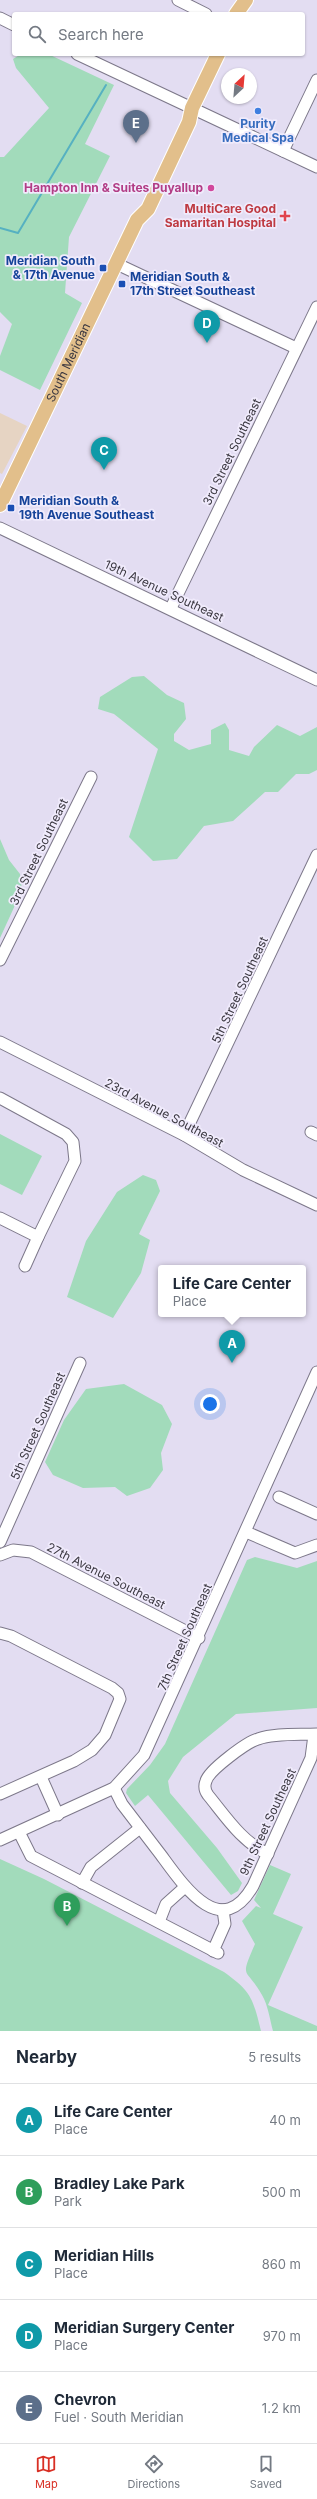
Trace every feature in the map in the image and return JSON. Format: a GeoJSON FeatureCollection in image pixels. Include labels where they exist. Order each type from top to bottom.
{"type":"FeatureCollection","features":[{"type":"Feature","properties":{"kind":"main road"},"geometry":{"type":"LineString","coordinates":[[235,0],[235,12]]}},
{"type":"Feature","properties":{"kind":"main road"},"geometry":{"type":"LineString","coordinates":[[237,12],[246,0]]}},
{"type":"Feature","properties":{"kind":"main road","name":"South Meridian"},"geometry":{"type":"LineString","coordinates":[[0,505],[137,220],[148,209],[189,122],[192,108],[217,56]]}},
{"type":"Feature","properties":{"kind":"street"},"geometry":{"type":"LineString","coordinates":[[178,0],[202,12]]}},
{"type":"Feature","properties":{"kind":"street"},"geometry":{"type":"LineString","coordinates":[[0,18],[12,23]]}},
{"type":"Feature","properties":{"kind":"street"},"geometry":{"type":"LineString","coordinates":[[81,56],[317,167]]}},
{"type":"Feature","properties":{"kind":"street"},"geometry":{"type":"LineString","coordinates":[[283,151],[317,80]]}},
{"type":"Feature","properties":{"kind":"street"},"geometry":{"type":"LineString","coordinates":[[117,264],[296,348]]}},
{"type":"Feature","properties":{"kind":"street","name":"3rd Street Southeast"},"geometry":{"type":"LineString","coordinates":[[171,608],[317,307]]}},
{"type":"Feature","properties":{"kind":"street","name":"19th Avenue Southeast"},"geometry":{"type":"LineString","coordinates":[[0,528],[171,608],[317,680]]}},
{"type":"Feature","properties":{"kind":"street","name":"3rd Street Southeast"},"geometry":{"type":"LineString","coordinates":[[0,960],[91,777]]}},
{"type":"Feature","properties":{"kind":"street","name":"5th Street Southeast"},"geometry":{"type":"LineString","coordinates":[[184,1135],[317,855]]}},
{"type":"Feature","properties":{"kind":"street","name":"23rd Avenue Southeast"},"geometry":{"type":"LineString","coordinates":[[0,1042],[184,1135],[243,1170],[317,1205]]}},
{"type":"Feature","properties":{"kind":"street"},"geometry":{"type":"LineString","coordinates":[[0,1098],[66,1134],[73,1142],[75,1150],[75,1161],[25,1266]]}},
{"type":"Feature","properties":{"kind":"street"},"geometry":{"type":"LineString","coordinates":[[0,1218],[38,1238]]}},
{"type":"Feature","properties":{"kind":"street","name":"5th Street Southeast"},"geometry":{"type":"LineString","coordinates":[[0,1542],[80,1363]]}},
{"type":"Feature","properties":{"kind":"street","name":"7th Street Southeast"},"geometry":{"type":"LineString","coordinates":[[0,1840],[58,1815],[114,1788],[137,1765],[148,1749],[317,1372]]}},
{"type":"Feature","properties":{"kind":"street"},"geometry":{"type":"LineString","coordinates":[[279,1497],[317,1514]]}},
{"type":"Feature","properties":{"kind":"street"},"geometry":{"type":"LineString","coordinates":[[246,1532],[296,1553],[317,1545]]}},
{"type":"Feature","properties":{"kind":"street","name":"27th Avenue Southeast"},"geometry":{"type":"LineString","coordinates":[[0,1555],[13,1550],[31,1552],[199,1638]]}},
{"type":"Feature","properties":{"kind":"street"},"geometry":{"type":"LineString","coordinates":[[0,1633],[12,1636],[112,1688],[119,1694],[120,1704],[105,1735],[95,1747],[74,1761],[0,1794]]}},
{"type":"Feature","properties":{"kind":"street"},"geometry":{"type":"LineString","coordinates":[[268,1854],[248,1843],[208,1795],[205,1784],[211,1772],[252,1741],[263,1738],[316,1734]]}},
{"type":"Feature","properties":{"kind":"street","name":"9th Street Southeast"},"geometry":{"type":"LineString","coordinates":[[225,1909],[242,1901],[249,1893],[311,1758],[316,1734]]}},
{"type":"Feature","properties":{"kind":"street"},"geometry":{"type":"LineString","coordinates":[[40,1777],[58,1815]]}},
{"type":"Feature","properties":{"kind":"street"},"geometry":{"type":"LineString","coordinates":[[19,1832],[31,1856],[216,1952],[224,1928],[225,1909],[204,1904],[185,1887],[122,1804],[114,1788]]}},
{"type":"Feature","properties":{"kind":"street"},"geometry":{"type":"LineString","coordinates":[[82,1883],[92,1867],[140,1828]]}},
{"type":"Feature","properties":{"kind":"street"},"geometry":{"type":"LineString","coordinates":[[159,1922],[166,1904],[185,1887]]}},
{"type":"Feature","properties":{"kind":"shaded area"},"geometry":{"type":"Polygon","coordinates":[[[0,413],[27,426],[2,474],[0,473],[0,413]]]}},
{"type":"Feature","properties":{"kind":"green space"},"geometry":{"type":"Polygon","coordinates":[[[18,56],[52,56],[114,85],[85,144],[110,156],[69,237],[65,293],[82,303],[40,390],[0,370],[0,356],[12,324],[0,312],[0,157],[4,157],[49,108],[16,68],[13,59],[18,56]]]}},
{"type":"Feature","properties":{"kind":"green space"},"geometry":{"type":"Polygon","coordinates":[[[144,676],[167,695],[184,703],[186,719],[174,734],[174,741],[189,750],[211,744],[211,730],[225,723],[229,730],[229,750],[249,756],[254,747],[277,725],[300,736],[317,727],[317,770],[309,774],[296,774],[278,792],[265,792],[233,821],[204,826],[177,859],[153,861],[129,837],[158,749],[114,714],[98,709],[100,697],[132,677],[144,676]]]}},
{"type":"Feature","properties":{"kind":"green space"},"geometry":{"type":"Polygon","coordinates":[[[0,839],[9,860],[20,874],[22,890],[0,938],[0,839]]]}},
{"type":"Feature","properties":{"kind":"green space"},"geometry":{"type":"Polygon","coordinates":[[[0,1134],[42,1156],[22,1195],[0,1184],[0,1134]]]}},
{"type":"Feature","properties":{"kind":"green space"},"geometry":{"type":"Polygon","coordinates":[[[143,1175],[156,1180],[160,1191],[139,1234],[150,1240],[141,1273],[113,1318],[67,1297],[86,1241],[117,1192],[143,1175]]]}},
{"type":"Feature","properties":{"kind":"green space"},"geometry":{"type":"Polygon","coordinates":[[[124,1384],[162,1405],[172,1424],[161,1453],[163,1470],[150,1488],[127,1496],[115,1487],[83,1488],[53,1475],[45,1462],[64,1420],[86,1389],[124,1384]]]}},
{"type":"Feature","properties":{"kind":"green space"},"geometry":{"type":"Polygon","coordinates":[[[255,1557],[297,1568],[317,1561],[317,1708],[236,1714],[183,1757],[168,1781],[170,1793],[217,1848],[242,1883],[238,1891],[231,1895],[148,1795],[135,1806],[126,1793],[127,1789],[150,1765],[165,1744],[247,1560],[255,1557]]]}},
{"type":"Feature","properties":{"kind":"green space"},"geometry":{"type":"Polygon","coordinates":[[[0,1859],[44,1879],[224,1972],[240,1985],[250,1997],[256,2011],[261,2031],[0,2031],[0,1859]]]}},
{"type":"Feature","properties":{"kind":"green space"},"geometry":{"type":"Polygon","coordinates":[[[270,1865],[291,1874],[273,1914],[303,1927],[268,2005],[317,2026],[317,2031],[273,2031],[264,1999],[246,1972],[247,1964],[255,1944],[242,1921],[256,1906],[261,1908],[254,1900],[270,1865]]]}},
{"type":"Feature","properties":{"kind":"waterway"},"geometry":{"type":"LineString","coordinates":[[0,228],[18,233],[106,85]]}},
{"type":"Feature","properties":{"kind":"place","name":"Purity Medical Spa"},"geometry":{"type":"Point","coordinates":[258,111]}},
{"type":"Feature","properties":{"kind":"place","name":"Chevron"},"geometry":{"type":"Point","coordinates":[136,143]}},
{"type":"Feature","properties":{"kind":"place","name":"Hampton Inn & Suites Puyallup"},"geometry":{"type":"Point","coordinates":[211,188]}},
{"type":"Feature","properties":{"kind":"place","name":"MultiCare Good Samaritan Hospital"},"geometry":{"type":"Point","coordinates":[285,216]}},
{"type":"Feature","properties":{"kind":"place","name":"Meridian South & 17th Avenue"},"geometry":{"type":"Point","coordinates":[103,268]}},
{"type":"Feature","properties":{"kind":"place","name":"Meridian South & 17th Street Southeast"},"geometry":{"type":"Point","coordinates":[122,284]}},
{"type":"Feature","properties":{"kind":"place","name":"Meridian Surgery Center"},"geometry":{"type":"Point","coordinates":[207,343]}},
{"type":"Feature","properties":{"kind":"place","name":"Meridian Hills"},"geometry":{"type":"Point","coordinates":[104,470]}},
{"type":"Feature","properties":{"kind":"place","name":"Meridian South & 19th Avenue Southeast"},"geometry":{"type":"Point","coordinates":[11,508]}},
{"type":"Feature","properties":{"kind":"place","name":"Life Care Center"},"geometry":{"type":"Point","coordinates":[232,1363]}},
{"type":"Feature","properties":{"kind":"place","name":"Bradley Lake Park"},"geometry":{"type":"Point","coordinates":[67,1926]}}]}
